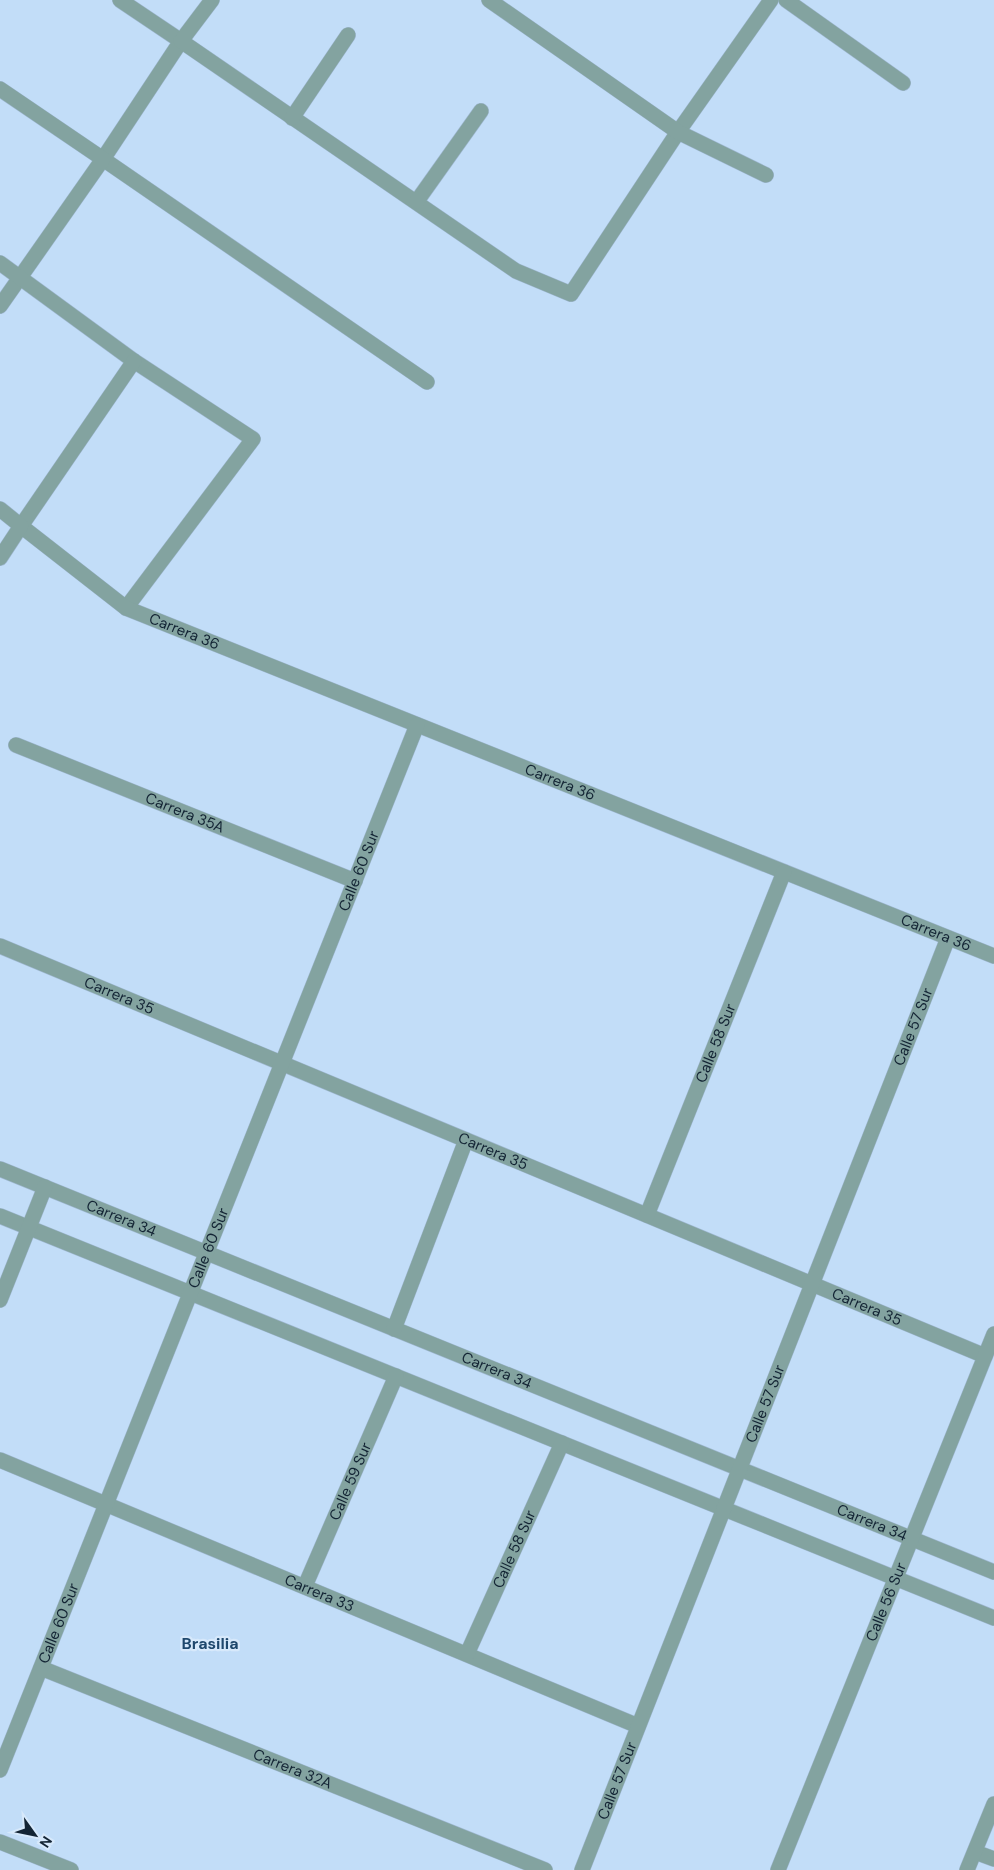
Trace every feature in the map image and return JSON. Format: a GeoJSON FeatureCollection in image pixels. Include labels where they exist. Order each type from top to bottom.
{"type":"FeatureCollection","features":[{"type":"Feature","properties":{"kind":"street"},"geometry":{"type":"LineString","coordinates":[[120,0],[417,201],[516,271],[571,294],[678,132],[771,0]]}},
{"type":"Feature","properties":{"kind":"street"},"geometry":{"type":"LineString","coordinates":[[0,306],[103,159],[181,41],[212,0]]}},
{"type":"Feature","properties":{"kind":"street"},"geometry":{"type":"LineString","coordinates":[[488,0],[678,132],[766,175]]}},
{"type":"Feature","properties":{"kind":"street"},"geometry":{"type":"LineString","coordinates":[[786,0],[903,84]]}},
{"type":"Feature","properties":{"kind":"street"},"geometry":{"type":"LineString","coordinates":[[292,118],[348,35]]}},
{"type":"Feature","properties":{"kind":"street"},"geometry":{"type":"LineString","coordinates":[[0,89],[427,382]]}},
{"type":"Feature","properties":{"kind":"street"},"geometry":{"type":"LineString","coordinates":[[417,201],[481,111]]}},
{"type":"Feature","properties":{"kind":"street"},"geometry":{"type":"LineString","coordinates":[[0,263],[134,361],[253,438],[126,608]]}},
{"type":"Feature","properties":{"kind":"street"},"geometry":{"type":"LineString","coordinates":[[0,558],[134,361]]}},
{"type":"Feature","properties":{"kind":"street","name":"Carrera 36"},"geometry":{"type":"LineString","coordinates":[[0,509],[126,608],[994,956]]}},
{"type":"Feature","properties":{"kind":"street","name":"Calle 60 Sur"},"geometry":{"type":"LineString","coordinates":[[0,1770],[417,725]]}},
{"type":"Feature","properties":{"kind":"street","name":"Carrera 35A"},"geometry":{"type":"LineString","coordinates":[[16,745],[355,881]]}},
{"type":"Feature","properties":{"kind":"street","name":"Calle 58 Sur"},"geometry":{"type":"LineString","coordinates":[[647,1215],[784,872]]}},
{"type":"Feature","properties":{"kind":"street","name":"Calle 57 Sur"},"geometry":{"type":"LineString","coordinates":[[582,1870],[948,938]]}},
{"type":"Feature","properties":{"kind":"street","name":"Carrera 35"},"geometry":{"type":"LineString","coordinates":[[0,946],[985,1356]]}},
{"type":"Feature","properties":{"kind":"street"},"geometry":{"type":"LineString","coordinates":[[394,1329],[466,1140]]}},
{"type":"Feature","properties":{"kind":"street","name":"Carrera 34"},"geometry":{"type":"LineString","coordinates":[[0,1169],[994,1572]]}},
{"type":"Feature","properties":{"kind":"street"},"geometry":{"type":"LineString","coordinates":[[0,1300],[45,1187]]}},
{"type":"Feature","properties":{"kind":"street"},"geometry":{"type":"LineString","coordinates":[[0,1216],[994,1618]]}},
{"type":"Feature","properties":{"kind":"street","name":"Calle 56 Sur"},"geometry":{"type":"LineString","coordinates":[[778,1870],[994,1334]]}},
{"type":"Feature","properties":{"kind":"street","name":"Calle 59 Sur"},"geometry":{"type":"LineString","coordinates":[[305,1586],[396,1376]]}},
{"type":"Feature","properties":{"kind":"street","name":"Calle 58 Sur"},"geometry":{"type":"LineString","coordinates":[[467,1654],[562,1443]]}},
{"type":"Feature","properties":{"kind":"street","name":"Carrera 33"},"geometry":{"type":"LineString","coordinates":[[0,1460],[638,1726]]}},
{"type":"Feature","properties":{"kind":"street","name":"Carrera 32A"},"geometry":{"type":"LineString","coordinates":[[41,1668],[545,1870]]}},
{"type":"Feature","properties":{"kind":"street"},"geometry":{"type":"LineString","coordinates":[[967,1870],[994,1804]]}},
{"type":"Feature","properties":{"kind":"street"},"geometry":{"type":"LineString","coordinates":[[0,1842],[71,1870]]}},
{"type":"Feature","properties":{"kind":"street"},"geometry":{"type":"LineString","coordinates":[[975,1852],[994,1859]]}},
{"type":"Feature","properties":{"kind":"district","name":"Brasilia"},"geometry":{"type":"Point","coordinates":[210,1643]}}]}
